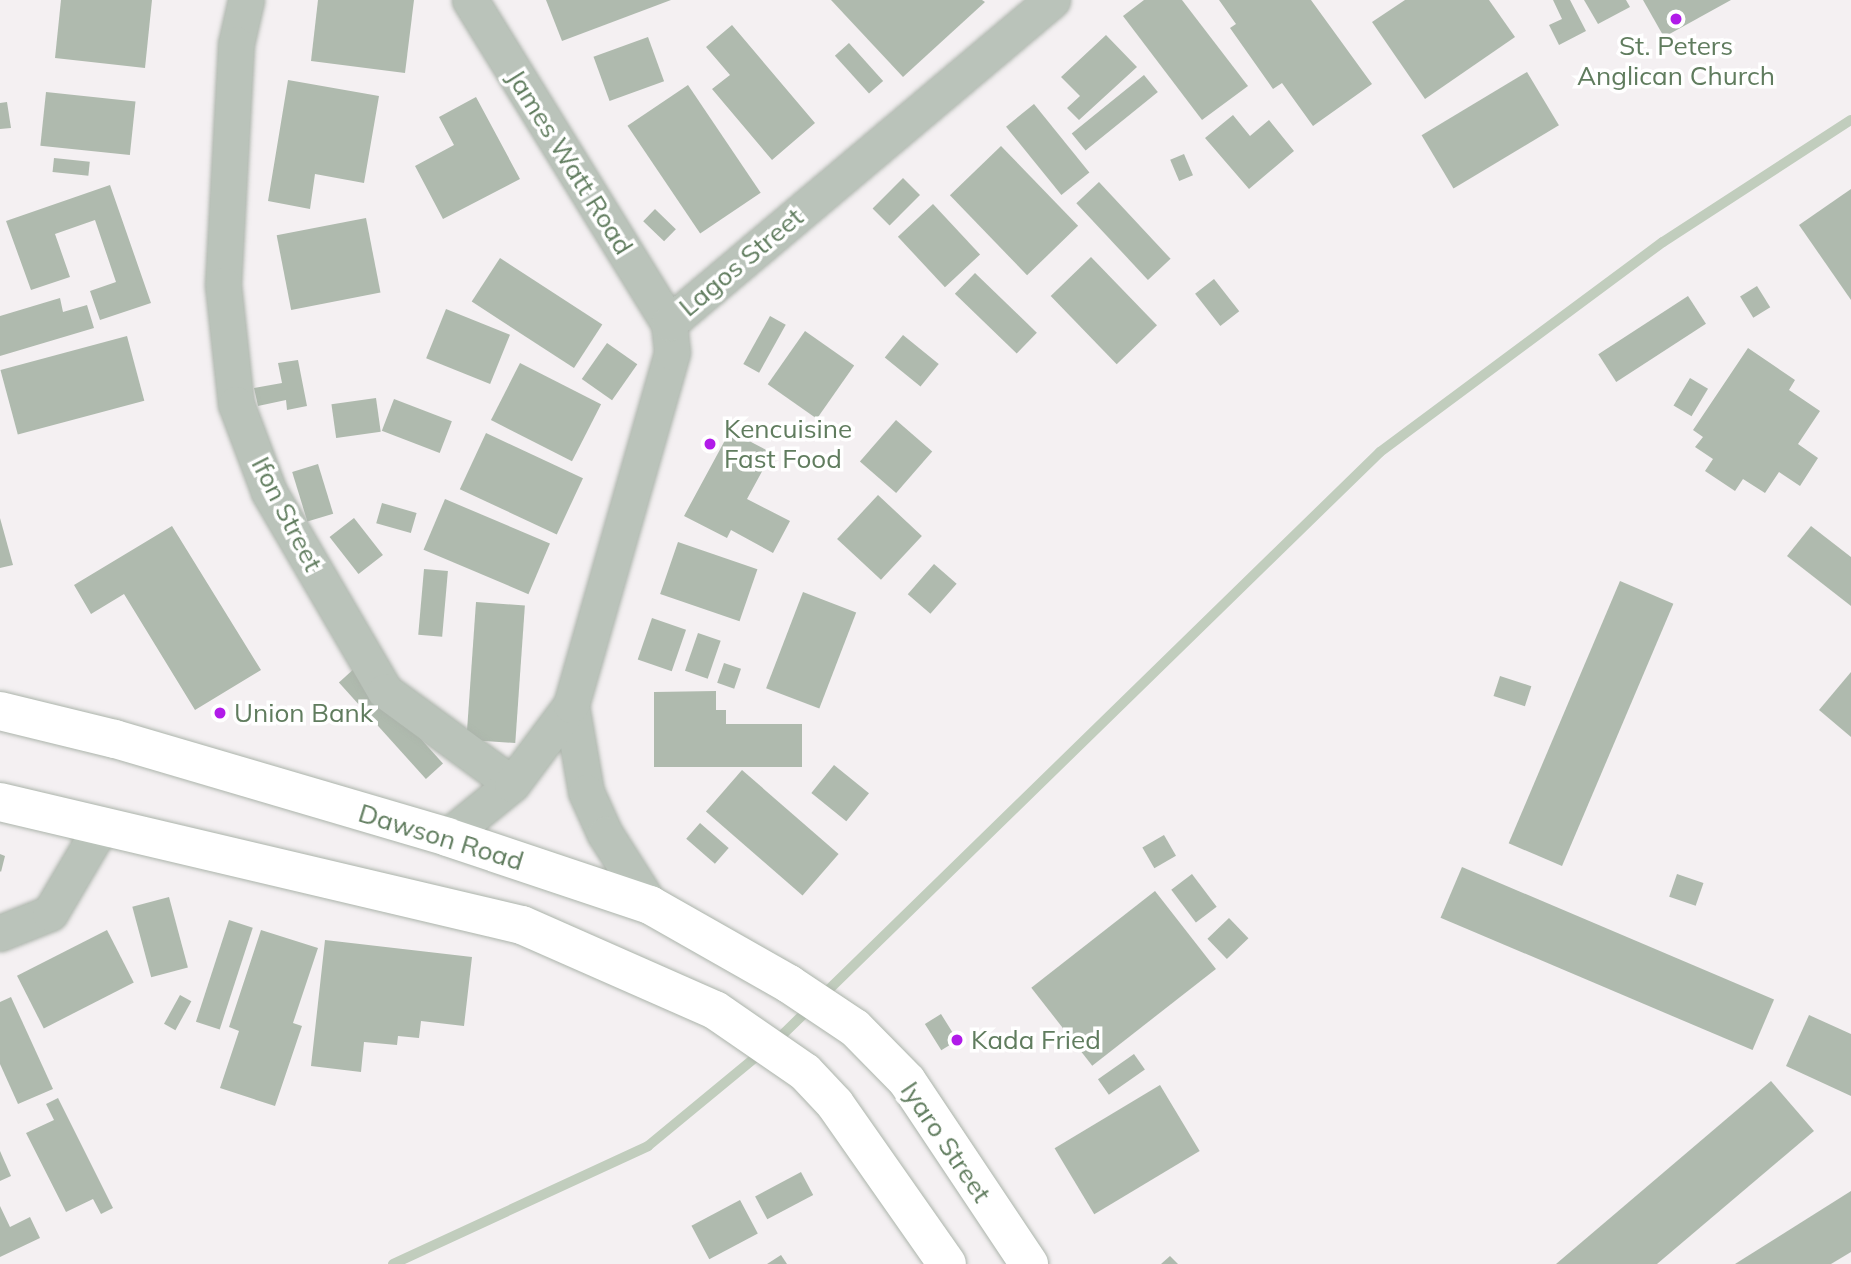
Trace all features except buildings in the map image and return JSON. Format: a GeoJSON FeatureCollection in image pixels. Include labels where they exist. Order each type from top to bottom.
{"type":"FeatureCollection","features":[{"type":"Feature","properties":{"kind":"highway","name":"Dawson Road"},"geometry":{"type":"LineString","coordinates":[[0,711],[114,739],[447,837],[650,905],[789,984],[855,1028]]}},
{"type":"Feature","properties":{"kind":"highway"},"geometry":{"type":"LineString","coordinates":[[0,802],[100,828],[523,925],[715,1010],[805,1072],[835,1104],[888,1174],[947,1264]]}},
{"type":"Feature","properties":{"kind":"highway","name":"Iyaro Street"},"geometry":{"type":"LineString","coordinates":[[855,1028],[907,1081],[1029,1264]]}},
{"type":"Feature","properties":{"kind":"street","name":"Ifon Street"},"geometry":{"type":"LineString","coordinates":[[246,0],[236,44],[223,285],[236,404],[269,492],[385,691],[512,784]]}},
{"type":"Feature","properties":{"kind":"street","name":"James Watt Road"},"geometry":{"type":"LineString","coordinates":[[470,0],[669,323]]}},
{"type":"Feature","properties":{"kind":"street","name":"Lagos Street"},"geometry":{"type":"LineString","coordinates":[[571,705],[671,352],[669,323],[1052,0]]}},
{"type":"Feature","properties":{"kind":"street"},"geometry":{"type":"LineString","coordinates":[[447,837],[512,784],[571,705]]}},
{"type":"Feature","properties":{"kind":"street"},"geometry":{"type":"LineString","coordinates":[[571,705],[586,792],[605,834],[650,905]]}},
{"type":"Feature","properties":{"kind":"street"},"geometry":{"type":"LineString","coordinates":[[0,933],[50,913],[100,828]]}},
{"type":"Feature","properties":{"kind":"waterway"},"geometry":{"type":"LineString","coordinates":[[775,1042],[1380,452],[1663,242],[1851,120]]}},
{"type":"Feature","properties":{"kind":"waterway"},"geometry":{"type":"LineString","coordinates":[[393,1264],[648,1146],[762,1052]]}},
{"type":"Feature","properties":{"kind":"place","name":"St. Peters Anglican Church"},"geometry":{"type":"Point","coordinates":[1676,19]}},
{"type":"Feature","properties":{"kind":"place","name":"Kencuisine Fast Food"},"geometry":{"type":"Point","coordinates":[710,444]}},
{"type":"Feature","properties":{"kind":"place","name":"Union Bank"},"geometry":{"type":"Point","coordinates":[220,713]}},
{"type":"Feature","properties":{"kind":"place","name":"Kada Fried"},"geometry":{"type":"Point","coordinates":[957,1040]}}]}
